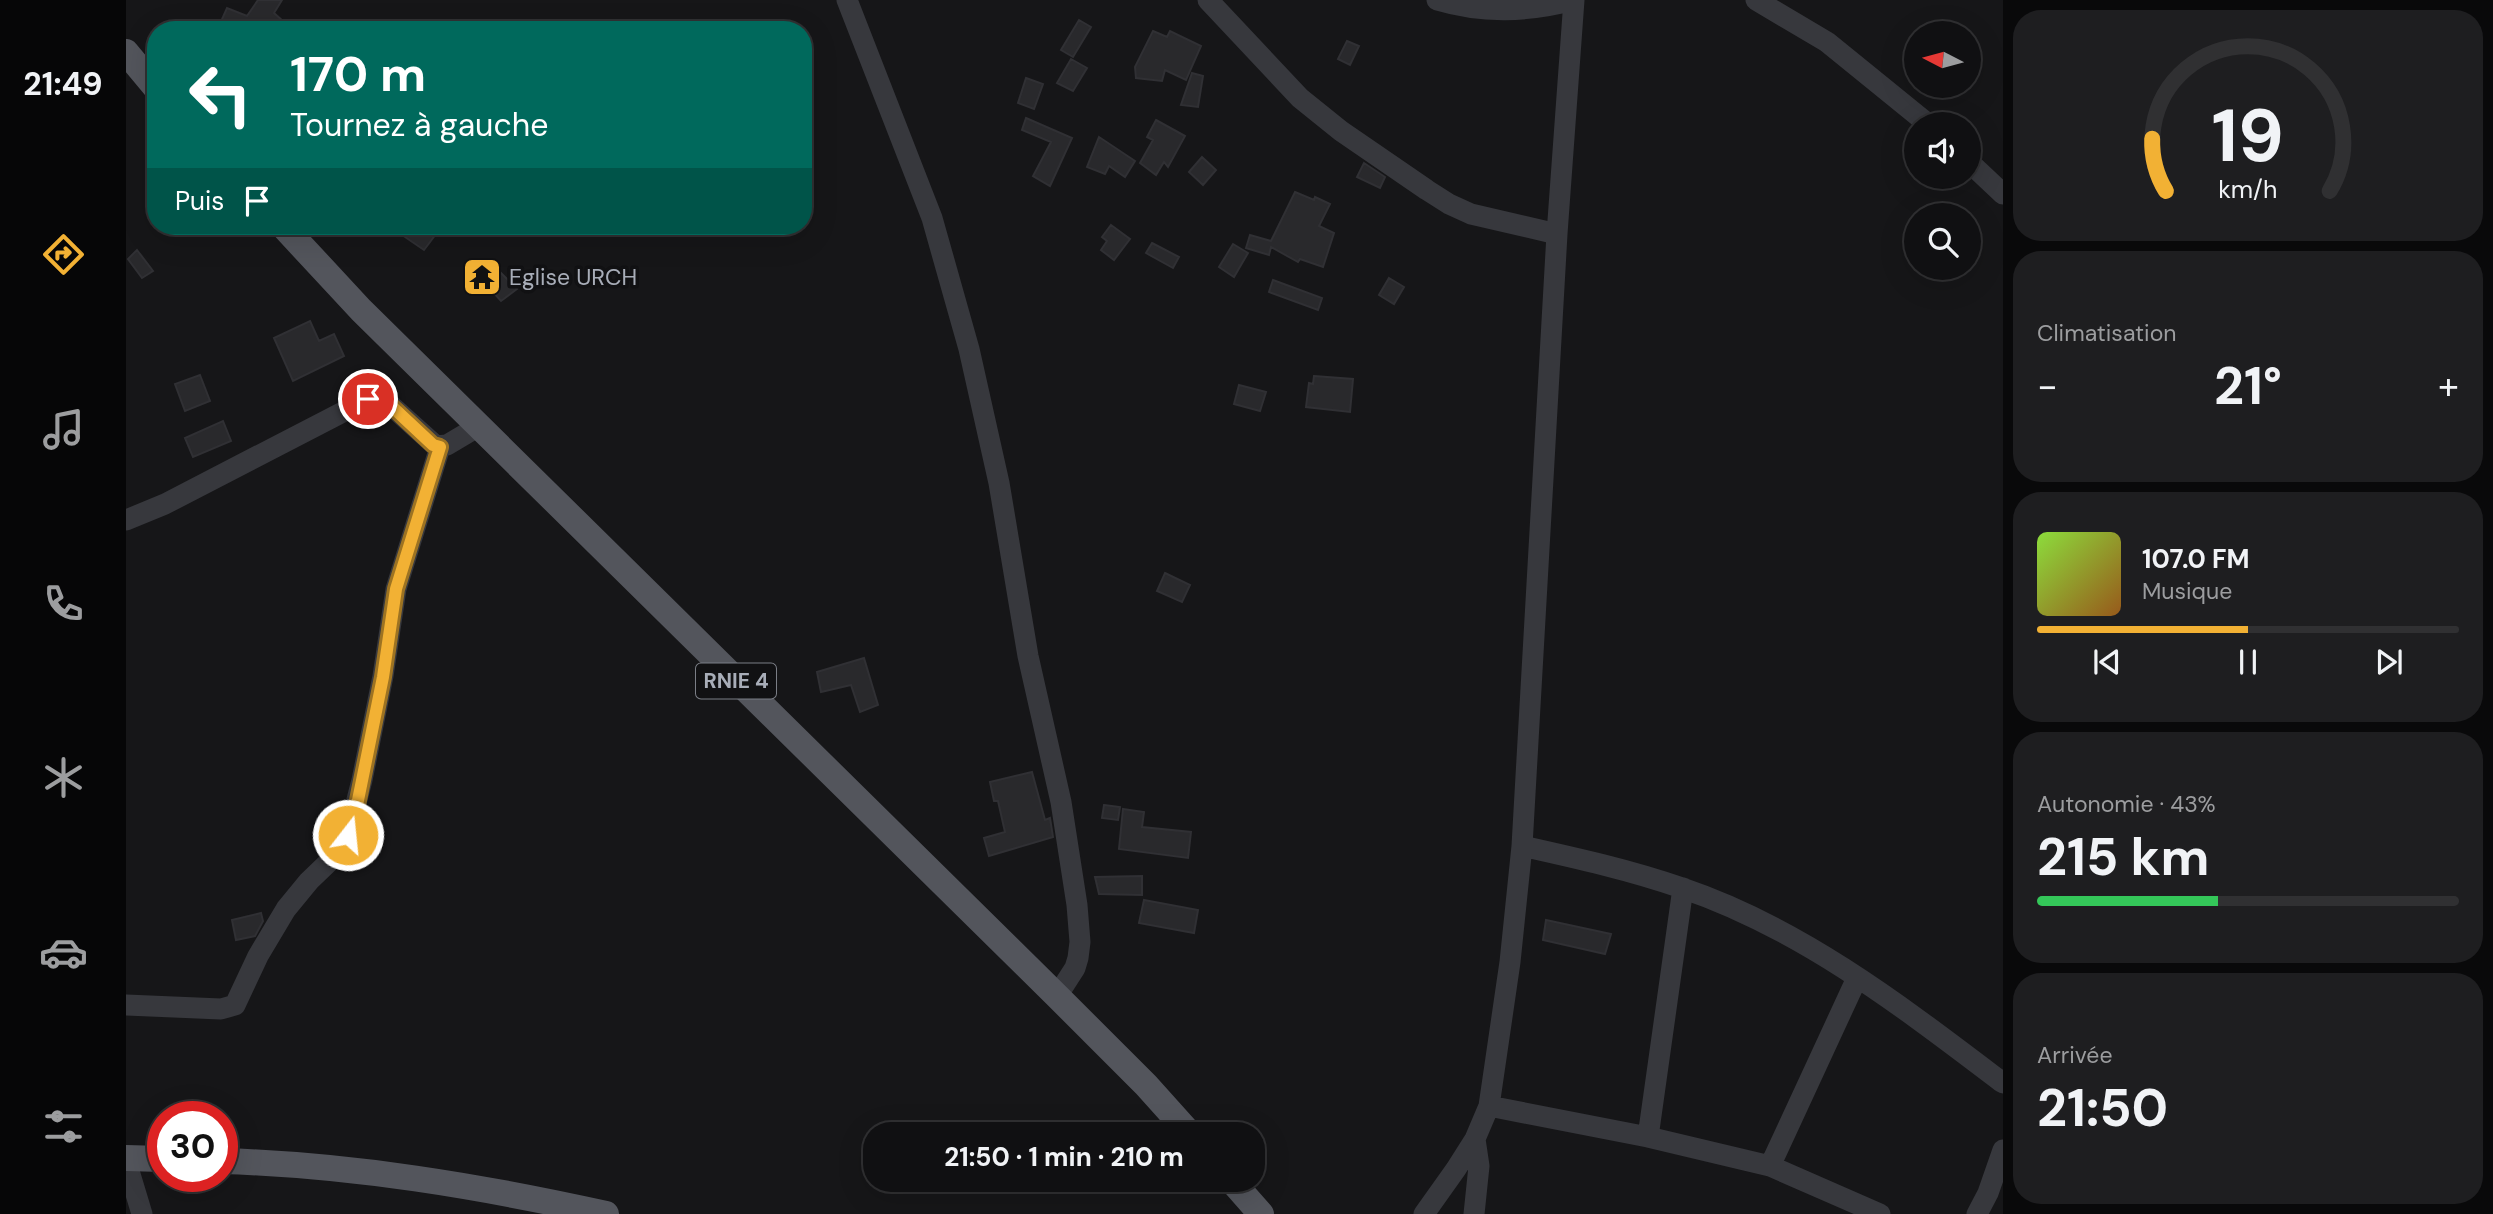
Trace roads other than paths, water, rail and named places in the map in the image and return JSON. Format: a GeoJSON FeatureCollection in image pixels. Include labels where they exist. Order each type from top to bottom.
{"type":"FeatureCollection","features":[{"type":"Feature","properties":{"kind":"main road"},"geometry":{"type":"LineString","coordinates":[[126,52],[147,77]]}},
{"type":"Feature","properties":{"kind":"main road","name":"RNIE 4"},"geometry":{"type":"LineString","coordinates":[[291,235],[361,310],[1146,1085],[1179,1122]]}},
{"type":"Feature","properties":{"kind":"main road"},"geometry":{"type":"LineString","coordinates":[[126,1159],[147,1159]]}},
{"type":"Feature","properties":{"kind":"main road"},"geometry":{"type":"LineString","coordinates":[[238,1162],[309,1165],[461,1184],[606,1214]]}},
{"type":"Feature","properties":{"kind":"main road"},"geometry":{"type":"LineString","coordinates":[[1242,1192],[1261,1214]]}},
{"type":"Feature","properties":{"kind":"street"},"geometry":{"type":"LineString","coordinates":[[847,0],[932,218],[970,349],[999,483],[1028,656],[1061,802],[1077,905],[1080,942],[1078,958],[1075,968],[1056,996]]}},
{"type":"Feature","properties":{"kind":"street"},"geometry":{"type":"LineString","coordinates":[[1208,0],[1300,99],[1341,131],[1427,190],[1471,214],[1558,234]]}},
{"type":"Feature","properties":{"kind":"street"},"geometry":{"type":"LineString","coordinates":[[1424,1214],[1457,1170],[1475,1139],[1489,1106],[1510,962],[1522,846],[1574,0],[1521,11],[1486,9],[1437,0]]}},
{"type":"Feature","properties":{"kind":"street"},"geometry":{"type":"LineString","coordinates":[[1756,0],[1827,42],[1912,112]]}},
{"type":"Feature","properties":{"kind":"street"},"geometry":{"type":"LineString","coordinates":[[1981,173],[2003,194]]}},
{"type":"Feature","properties":{"kind":"street"},"geometry":{"type":"LineString","coordinates":[[126,520],[165,504],[368,399],[386,401],[433,445],[440,447],[479,426]]}},
{"type":"Feature","properties":{"kind":"street"},"geometry":{"type":"LineString","coordinates":[[126,1005],[222,1009],[235,1005],[258,956],[286,909],[343,846],[354,820],[383,677],[396,589],[440,447]]}},
{"type":"Feature","properties":{"kind":"street"},"geometry":{"type":"LineString","coordinates":[[1522,846],[1592,862],[1683,888],[1809,946],[1908,1011],[2003,1083]]}},
{"type":"Feature","properties":{"kind":"street"},"geometry":{"type":"LineString","coordinates":[[1648,1137],[1683,888]]}},
{"type":"Feature","properties":{"kind":"street"},"geometry":{"type":"LineString","coordinates":[[1769,1166],[1857,978]]}},
{"type":"Feature","properties":{"kind":"street"},"geometry":{"type":"LineString","coordinates":[[1489,1106],[1648,1137],[1769,1166],[1880,1214]]}},
{"type":"Feature","properties":{"kind":"street"},"geometry":{"type":"LineString","coordinates":[[1474,1214],[1479,1166],[1475,1139]]}},
{"type":"Feature","properties":{"kind":"street"},"geometry":{"type":"LineString","coordinates":[[1977,1214],[1995,1195],[2003,1150]]}},
{"type":"Feature","properties":{"kind":"street"},"geometry":{"type":"LineString","coordinates":[[126,1159],[142,1214]]}},
{"type":"Feature","properties":{"kind":"place","name":"Eglise URCH"},"geometry":{"type":"Point","coordinates":[482,277]}}]}
